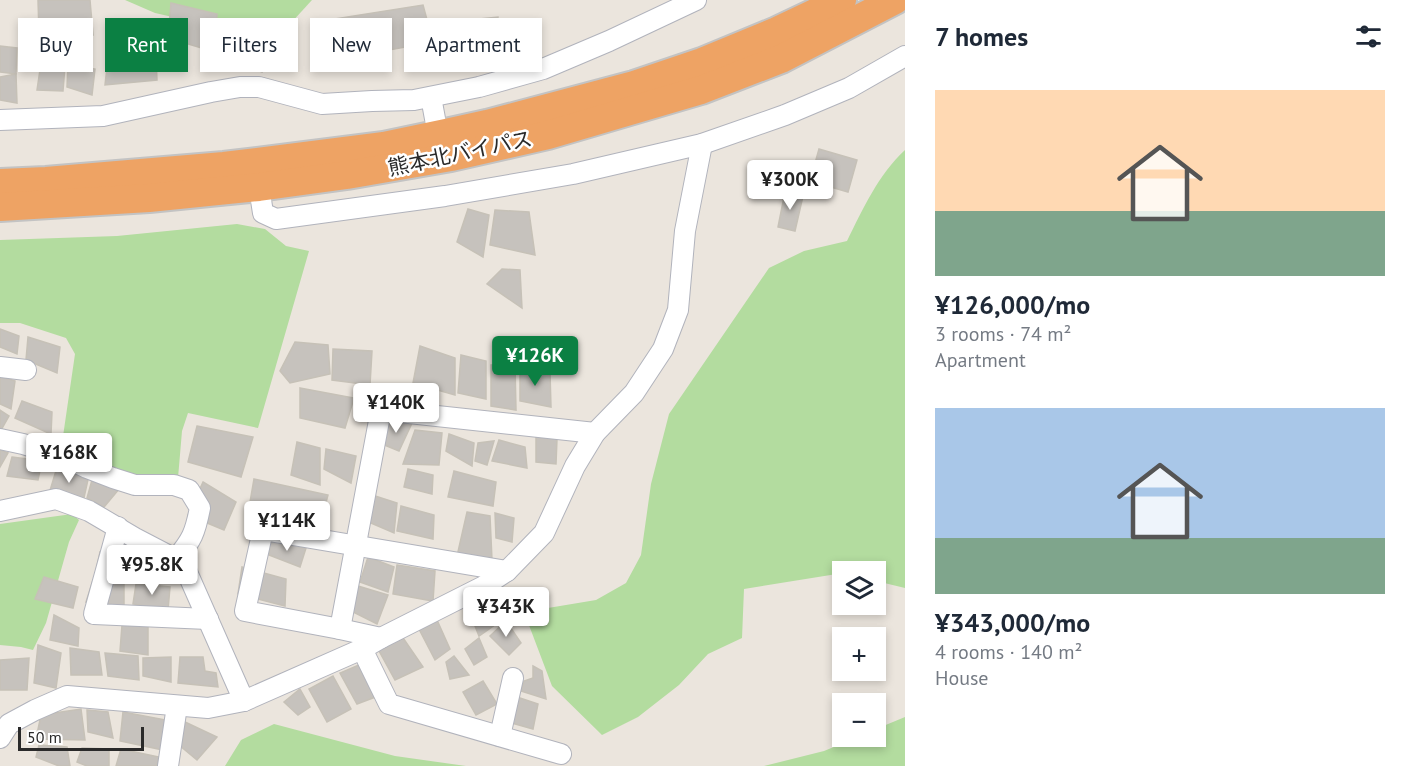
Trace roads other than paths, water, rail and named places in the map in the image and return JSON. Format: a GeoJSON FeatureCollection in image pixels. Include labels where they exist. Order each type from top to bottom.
{"type":"FeatureCollection","features":[{"type":"Feature","properties":{"kind":"highway","name":"熊本北バイパス"},"geometry":{"type":"LineString","coordinates":[[0,183],[224,166],[384,146],[438,135],[634,85],[702,62],[777,31],[842,0]]}},
{"type":"Feature","properties":{"kind":"highway","name":"熊本北バイパス"},"geometry":{"type":"LineString","coordinates":[[0,207],[149,198],[259,187],[451,157],[548,135],[701,90],[781,59],[895,0]]}},
{"type":"Feature","properties":{"kind":"street"},"geometry":{"type":"LineString","coordinates":[[0,120],[103,116],[240,87],[259,87],[322,104],[414,100],[479,87],[543,69],[696,0]]}},
{"type":"Feature","properties":{"kind":"street"},"geometry":{"type":"LineString","coordinates":[[259,187],[263,213],[276,219],[445,196],[573,174],[702,144],[785,116],[849,88],[905,56]]}},
{"type":"Feature","properties":{"kind":"street"},"geometry":{"type":"LineString","coordinates":[[431,97],[438,135]]}},
{"type":"Feature","properties":{"kind":"street"},"geometry":{"type":"LineString","coordinates":[[0,738],[9,724],[66,696],[208,708],[244,701],[362,649],[484,586],[507,571],[544,533],[575,466],[595,433],[634,393],[663,350],[678,310],[685,231],[702,144]]}},
{"type":"Feature","properties":{"kind":"street"},"geometry":{"type":"LineString","coordinates":[[0,367],[26,370]]}},
{"type":"Feature","properties":{"kind":"street"},"geometry":{"type":"LineString","coordinates":[[340,629],[381,410],[595,433]]}},
{"type":"Feature","properties":{"kind":"street"},"geometry":{"type":"LineString","coordinates":[[0,439],[65,456],[87,468],[135,485],[174,485],[189,490],[200,508],[196,530],[189,544],[176,559]]}},
{"type":"Feature","properties":{"kind":"street"},"geometry":{"type":"LineString","coordinates":[[0,511],[56,499],[89,511],[183,563],[244,701]]}},
{"type":"Feature","properties":{"kind":"street"},"geometry":{"type":"LineString","coordinates":[[118,527],[94,614],[208,619]]}},
{"type":"Feature","properties":{"kind":"street"},"geometry":{"type":"LineString","coordinates":[[381,638],[245,611],[263,530],[507,571]]}},
{"type":"Feature","properties":{"kind":"street"},"geometry":{"type":"LineString","coordinates":[[362,649],[389,704],[561,754]]}},
{"type":"Feature","properties":{"kind":"street"},"geometry":{"type":"LineString","coordinates":[[500,736],[513,678]]}},
{"type":"Feature","properties":{"kind":"street"},"geometry":{"type":"LineString","coordinates":[[168,766],[177,706]]}}]}
